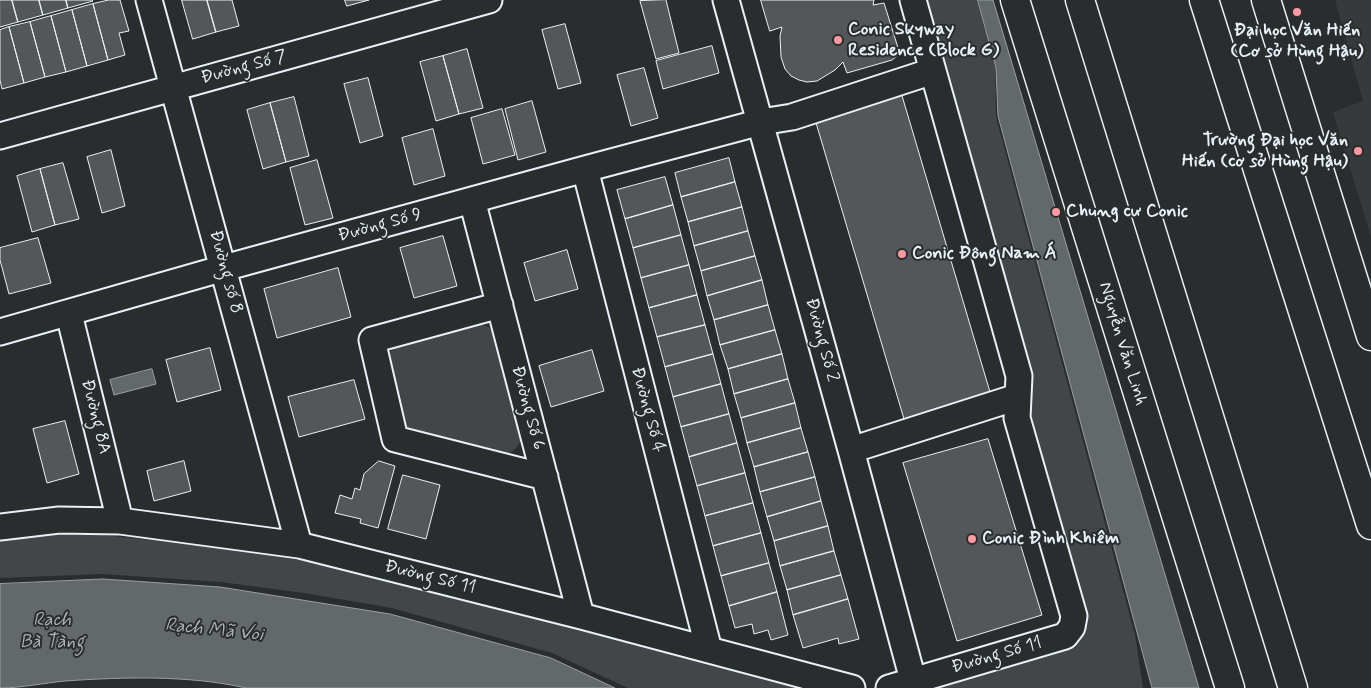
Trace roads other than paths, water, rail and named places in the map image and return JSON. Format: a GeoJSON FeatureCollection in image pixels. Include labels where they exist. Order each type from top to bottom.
{"type":"FeatureCollection","features":[{"type":"Feature","properties":{"kind":"main road","name":"Nguyễn Văn Linh"},"geometry":{"type":"LineString","coordinates":[[1015,0],[1230,688]]}},
{"type":"Feature","properties":{"kind":"main road"},"geometry":{"type":"LineString","coordinates":[[1080,0],[1292,688]]}},
{"type":"Feature","properties":{"kind":"main road"},"geometry":{"type":"LineString","coordinates":[[1204,0],[1371,525]]}},
{"type":"Feature","properties":{"kind":"main road"},"geometry":{"type":"LineString","coordinates":[[1266,0],[1371,336]]}},
{"type":"Feature","properties":{"kind":"street","name":"Đường số 8"},"geometry":{"type":"LineString","coordinates":[[150,0],[299,545]]}},
{"type":"Feature","properties":{"kind":"street","name":"Đường Số 7"},"geometry":{"type":"LineString","coordinates":[[0,136],[489,0]]}},
{"type":"Feature","properties":{"kind":"street","name":"Đường Số 2"},"geometry":{"type":"LineString","coordinates":[[726,0],[913,680]]}},
{"type":"Feature","properties":{"kind":"street"},"geometry":{"type":"LineString","coordinates":[[851,450],[1017,397],[1019,376],[913,0]]}},
{"type":"Feature","properties":{"kind":"street","name":"Đường Số 9"},"geometry":{"type":"LineString","coordinates":[[0,332],[69,314],[224,268],[585,169],[761,122],[792,117],[933,71]]}},
{"type":"Feature","properties":{"kind":"street","name":"Đường Số 4"},"geometry":{"type":"LineString","coordinates":[[585,169],[709,650]]}},
{"type":"Feature","properties":{"kind":"street","name":"Đường Số 6"},"geometry":{"type":"LineString","coordinates":[[472,200],[581,616]]}},
{"type":"Feature","properties":{"kind":"street"},"geometry":{"type":"LineString","coordinates":[[500,305],[372,340],[395,438],[545,477]]}},
{"type":"Feature","properties":{"kind":"street","name":"Đường 8A"},"geometry":{"type":"LineString","coordinates":[[69,314],[120,521]]}},
{"type":"Feature","properties":{"kind":"street","name":"Đường Số 11"},"geometry":{"type":"LineString","coordinates":[[889,688],[1065,636],[1072,627],[1074,616],[1017,418],[1017,397]]}},
{"type":"Feature","properties":{"kind":"street","name":"Đường Số 11"},"geometry":{"type":"LineString","coordinates":[[0,527],[59,520],[120,521],[299,545],[581,616],[852,688]]}},
{"type":"Feature","properties":{"kind":"water"},"geometry":{"type":"Polygon","coordinates":[[[978,0],[993,0],[1199,688],[1152,688],[998,116],[996,68],[978,0]]]}},
{"type":"Feature","properties":{"kind":"water"},"geometry":{"type":"Polygon","coordinates":[[[152,369],[156,384],[114,395],[110,380],[152,369]]]}},
{"type":"Feature","properties":{"kind":"water","name":"Rạch Bà Tàng"},"geometry":{"type":"Polygon","coordinates":[[[103,579],[220,587],[390,614],[551,658],[615,688],[246,688],[202,681],[133,678],[65,681],[0,688],[0,584],[103,579]]]}},
{"type":"Feature","properties":{"kind":"place","name":"Đại học Văn Hiến (Cơ sở Hùng Hậu)"},"geometry":{"type":"Point","coordinates":[1297,12]}},
{"type":"Feature","properties":{"kind":"place","name":"Conic Skyway Residence (Block G)"},"geometry":{"type":"Point","coordinates":[838,40]}},
{"type":"Feature","properties":{"kind":"place","name":"Trường Đại học Văn Hiến (cơ sở Hùng Hậu)"},"geometry":{"type":"Point","coordinates":[1358,151]}},
{"type":"Feature","properties":{"kind":"place","name":"Chung cư Conic"},"geometry":{"type":"Point","coordinates":[1056,212]}},
{"type":"Feature","properties":{"kind":"place","name":"Conic Đông Nam Á"},"geometry":{"type":"Point","coordinates":[902,254]}},
{"type":"Feature","properties":{"kind":"place","name":"Conic Đình Khiêm"},"geometry":{"type":"Point","coordinates":[972,539]}},
{"type":"Feature","properties":{"kind":"water label","name":"Rạch Mã Voi"},"geometry":{"type":"Point","coordinates":[214,631]}}]}
